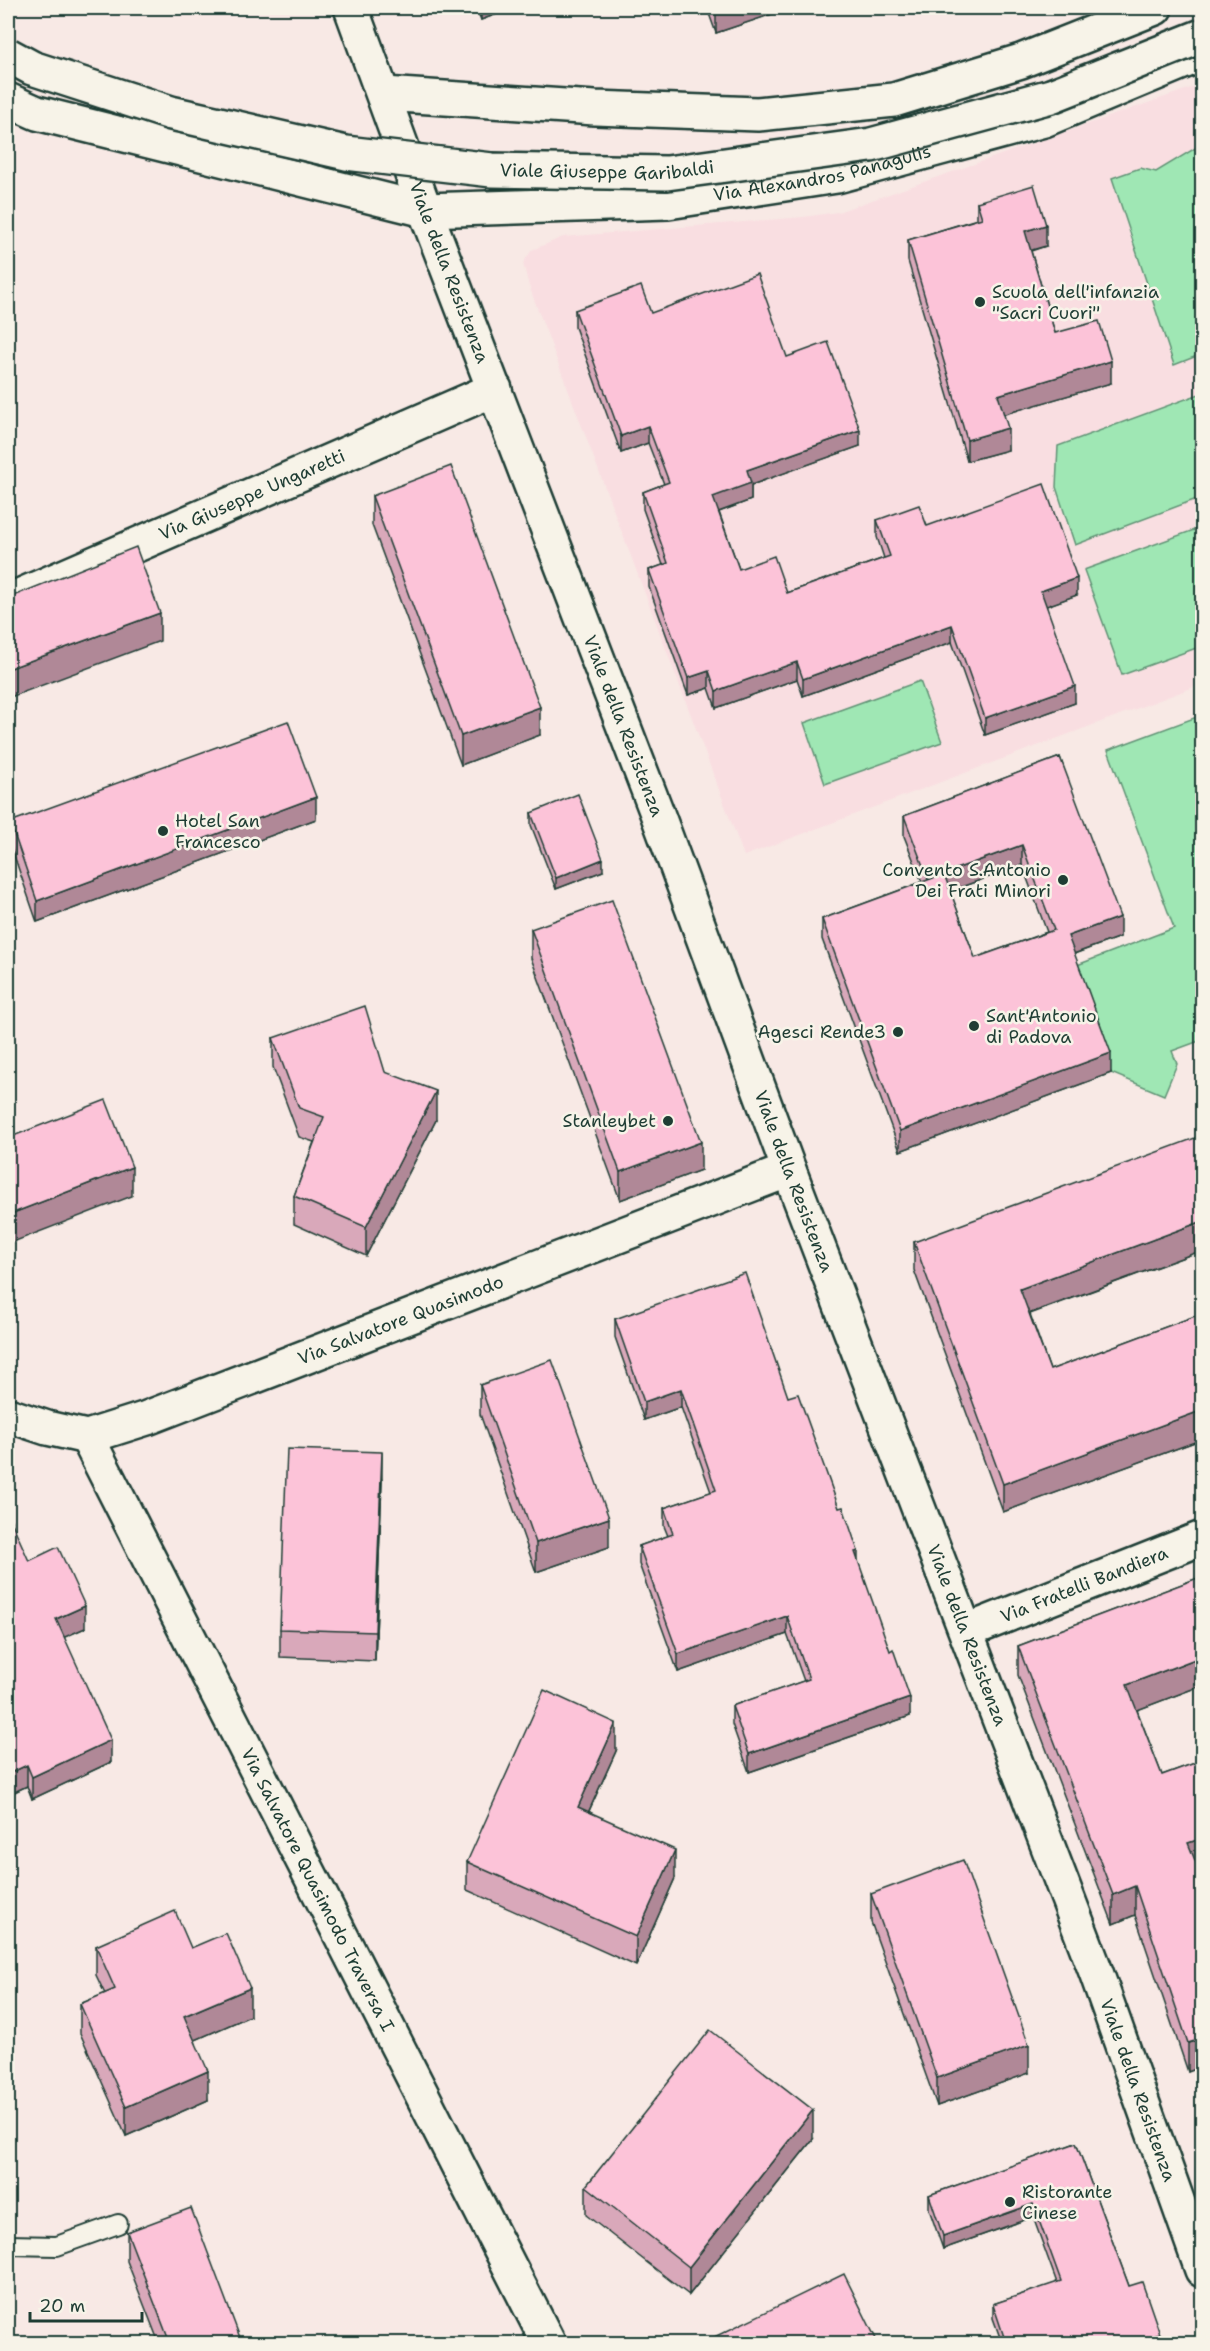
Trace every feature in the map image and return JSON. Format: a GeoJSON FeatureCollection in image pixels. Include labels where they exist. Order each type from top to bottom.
{"type":"FeatureCollection","features":[{"type":"Feature","properties":{"kind":"street","name":"Viale della Resistenza"},"geometry":{"type":"LineString","coordinates":[[351,8],[425,210],[661,824],[789,1170],[1096,1972],[1203,2270]]}},
{"type":"Feature","properties":{"kind":"street"},"geometry":{"type":"LineString","coordinates":[[384,94],[595,108],[758,114],[894,100],[1022,61],[1155,8]]}},
{"type":"Feature","properties":{"kind":"street","name":"Viale Giuseppe Garibaldi"},"geometry":{"type":"LineString","coordinates":[[8,55],[32,68],[171,113],[346,153],[492,170],[667,173],[871,145],[1051,96],[1203,36]]}},
{"type":"Feature","properties":{"kind":"street","name":"Via Alexandros Panagulis"},"geometry":{"type":"LineString","coordinates":[[8,100],[22,109],[425,210],[668,201],[837,176],[1044,120],[1203,54]]}},
{"type":"Feature","properties":{"kind":"street","name":"Via Giuseppe Ungaretti"},"geometry":{"type":"LineString","coordinates":[[8,601],[495,389]]}},
{"type":"Feature","properties":{"kind":"street","name":"Via Salvatore Quasimodo"},"geometry":{"type":"LineString","coordinates":[[87,1437],[147,1418],[789,1170]]}},
{"type":"Feature","properties":{"kind":"street"},"geometry":{"type":"LineString","coordinates":[[8,1416],[87,1437]]}},
{"type":"Feature","properties":{"kind":"street","name":"Via Salvatore Quasimodo Traversa I"},"geometry":{"type":"LineString","coordinates":[[87,1437],[549,2343]]}},
{"type":"Feature","properties":{"kind":"street","name":"Via Fratelli Bandiera"},"geometry":{"type":"LineString","coordinates":[[967,1631],[1203,1538]]}},
{"type":"Feature","properties":{"kind":"lane"},"geometry":{"type":"LineString","coordinates":[[8,2245],[57,2246],[118,2224]]}},
{"type":"Feature","properties":{"kind":"shaded area"},"geometry":{"type":"Polygon","coordinates":[[[1202,84],[1202,684],[744,856],[529,286],[523,263],[532,250],[563,237],[803,217],[838,212],[1202,84]]]}},
{"type":"Feature","properties":{"kind":"green space"},"geometry":{"type":"Polygon","coordinates":[[[1202,144],[1202,354],[1174,365],[1112,178],[1140,168],[1156,172],[1202,144]]]}},
{"type":"Feature","properties":{"kind":"green space"},"geometry":{"type":"Polygon","coordinates":[[[1202,393],[1202,497],[1075,545],[1056,487],[1058,446],[1202,393]]]}},
{"type":"Feature","properties":{"kind":"green space"},"geometry":{"type":"Polygon","coordinates":[[[1202,527],[1202,646],[1122,675],[1084,570],[1202,527]]]}},
{"type":"Feature","properties":{"kind":"green space"},"geometry":{"type":"Polygon","coordinates":[[[920,681],[942,742],[825,784],[804,723],[920,681]]]}},
{"type":"Feature","properties":{"kind":"green space"},"geometry":{"type":"Polygon","coordinates":[[[1202,715],[1202,1040],[1172,1051],[1177,1064],[1164,1095],[1111,1073],[1072,967],[1174,928],[1108,750],[1202,715]]]}},
{"type":"Feature","properties":{"kind":"building","name":"Scuola dell'infanzia \"Sacri Cuori\""},"geometry":{"type":"Polygon","coordinates":[[[1034,185],[1046,225],[1025,231],[1055,333],[1099,321],[1111,361],[998,395],[1008,428],[967,440],[908,240],[982,218],[977,202],[1034,185]]]}},
{"type":"Feature","properties":{"kind":"building"},"geometry":{"type":"Polygon","coordinates":[[[757,274],[787,357],[828,342],[860,430],[747,470],[751,483],[713,497],[739,569],[774,556],[787,593],[890,556],[877,520],[919,505],[927,526],[1044,484],[1077,578],[1041,591],[1075,686],[985,718],[952,625],[803,679],[797,662],[716,691],[709,671],[688,678],[649,570],[668,563],[643,492],[669,482],[648,426],[621,436],[575,310],[641,286],[651,313],[757,274]]]}},
{"type":"Feature","properties":{"kind":"building"},"geometry":{"type":"Polygon","coordinates":[[[451,466],[540,707],[461,736],[372,496],[451,466]]]}},
{"type":"Feature","properties":{"kind":"building"},"geometry":{"type":"Polygon","coordinates":[[[136,547],[160,613],[8,669],[8,598],[136,547]]]}},
{"type":"Feature","properties":{"kind":"building","name":"Hotel San Francesco"},"geometry":{"type":"Polygon","coordinates":[[[288,721],[316,797],[37,901],[10,822],[288,721]]]}},
{"type":"Feature","properties":{"kind":"building","name":"Sant'Antonio di Padova"},"geometry":{"type":"Polygon","coordinates":[[[1060,757],[1120,917],[1068,936],[1111,1053],[900,1131],[822,919],[944,874],[975,958],[1054,930],[1022,845],[928,879],[904,816],[1060,757]]]}},
{"type":"Feature","properties":{"kind":"building"},"geometry":{"type":"Polygon","coordinates":[[[578,794],[603,859],[556,878],[531,813],[578,794]]]}},
{"type":"Feature","properties":{"kind":"building"},"geometry":{"type":"Polygon","coordinates":[[[612,900],[701,1142],[620,1172],[531,929],[612,900]]]}},
{"type":"Feature","properties":{"kind":"building"},"geometry":{"type":"Polygon","coordinates":[[[365,1006],[385,1072],[436,1091],[366,1227],[294,1196],[324,1117],[299,1108],[273,1038],[365,1006]]]}},
{"type":"Feature","properties":{"kind":"building"},"geometry":{"type":"Polygon","coordinates":[[[106,1100],[132,1167],[8,1215],[8,1138],[106,1100]]]}},
{"type":"Feature","properties":{"kind":"building"},"geometry":{"type":"Polygon","coordinates":[[[1203,1135],[1203,1221],[1020,1289],[1050,1370],[1203,1313],[1203,1410],[1003,1484],[914,1242],[1203,1135]]]}},
{"type":"Feature","properties":{"kind":"building"},"geometry":{"type":"Polygon","coordinates":[[[745,1273],[788,1397],[798,1394],[839,1508],[843,1507],[858,1551],[855,1552],[890,1651],[893,1649],[910,1698],[749,1754],[732,1706],[809,1679],[787,1616],[678,1654],[639,1546],[673,1534],[664,1508],[716,1490],[681,1389],[644,1402],[615,1319],[745,1273]]]}},
{"type":"Feature","properties":{"kind":"building"},"geometry":{"type":"Polygon","coordinates":[[[552,1360],[609,1518],[536,1543],[480,1385],[552,1360]]]}},
{"type":"Feature","properties":{"kind":"building"},"geometry":{"type":"Polygon","coordinates":[[[287,1449],[382,1452],[375,1632],[280,1629],[287,1449]]]}},
{"type":"Feature","properties":{"kind":"building"},"geometry":{"type":"Polygon","coordinates":[[[8,1514],[29,1561],[58,1547],[85,1606],[56,1619],[111,1740],[32,1777],[27,1765],[8,1774],[8,1514]]]}},
{"type":"Feature","properties":{"kind":"building"},"geometry":{"type":"Polygon","coordinates":[[[1203,1576],[1203,1656],[1127,1685],[1162,1775],[1203,1760],[1203,1838],[1188,1843],[1203,1880],[1203,2052],[1198,2040],[1188,2043],[1135,1886],[1113,1895],[1018,1646],[1203,1576]]]}},
{"type":"Feature","properties":{"kind":"building"},"geometry":{"type":"Polygon","coordinates":[[[544,1690],[616,1723],[578,1807],[675,1850],[636,1937],[467,1862],[544,1690]]]}},
{"type":"Feature","properties":{"kind":"building"},"geometry":{"type":"Polygon","coordinates":[[[963,1860],[1029,2045],[937,2078],[871,1894],[963,1860]]]}},
{"type":"Feature","properties":{"kind":"building"},"geometry":{"type":"Polygon","coordinates":[[[175,1911],[191,1948],[226,1933],[250,1988],[184,2016],[208,2071],[126,2107],[80,2004],[115,1989],[96,1946],[175,1911]]]}},
{"type":"Feature","properties":{"kind":"building"},"geometry":{"type":"Polygon","coordinates":[[[710,2030],[813,2110],[689,2267],[586,2186],[710,2030]]]}},
{"type":"Feature","properties":{"kind":"building"},"geometry":{"type":"Polygon","coordinates":[[[1076,2143],[1129,2286],[1142,2282],[1160,2334],[1132,2343],[1006,2343],[993,2304],[1061,2281],[1033,2204],[943,2236],[929,2195],[1076,2143]]]}},
{"type":"Feature","properties":{"kind":"building"},"geometry":{"type":"Polygon","coordinates":[[[191,2208],[242,2343],[170,2343],[127,2232],[191,2208]]]}},
{"type":"Feature","properties":{"kind":"building"},"geometry":{"type":"Polygon","coordinates":[[[844,2274],[878,2343],[702,2343],[844,2274]]]}},
{"type":"Feature","properties":{"kind":"place","name":"Scuola dell'infanzia \"Sacri Cuori\""},"geometry":{"type":"Point","coordinates":[980,302]}},
{"type":"Feature","properties":{"kind":"place","name":"Hotel San Francesco"},"geometry":{"type":"Point","coordinates":[163,831]}},
{"type":"Feature","properties":{"kind":"place","name":"Convento S.Antonio Dei Frati Minori"},"geometry":{"type":"Point","coordinates":[1063,880]}},
{"type":"Feature","properties":{"kind":"place","name":"Sant'Antonio di Padova"},"geometry":{"type":"Point","coordinates":[974,1026]}},
{"type":"Feature","properties":{"kind":"place","name":"Agesci Rende3"},"geometry":{"type":"Point","coordinates":[898,1032]}},
{"type":"Feature","properties":{"kind":"place","name":"Stanleybet"},"geometry":{"type":"Point","coordinates":[668,1121]}},
{"type":"Feature","properties":{"kind":"place","name":"Ristorante Cinese"},"geometry":{"type":"Point","coordinates":[1010,2202]}}]}
